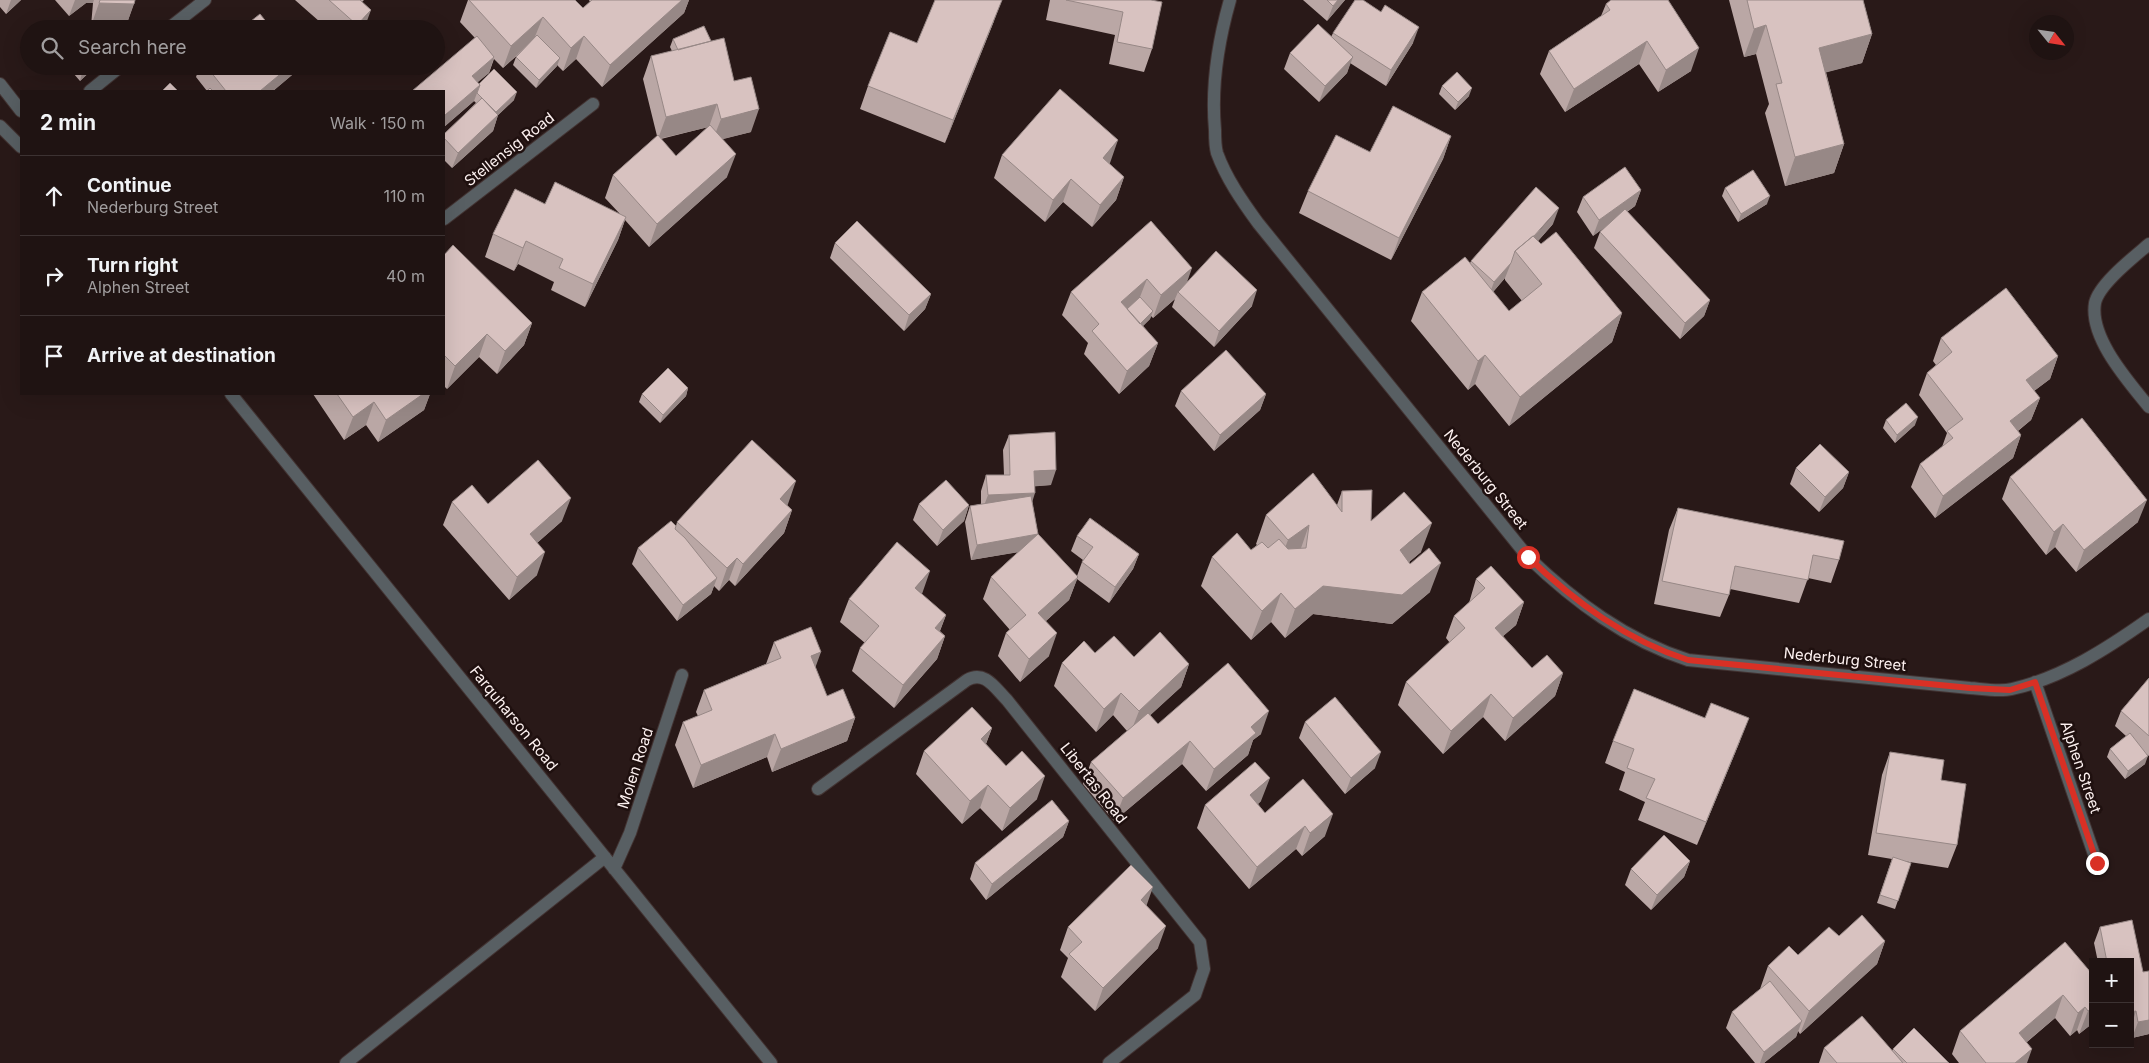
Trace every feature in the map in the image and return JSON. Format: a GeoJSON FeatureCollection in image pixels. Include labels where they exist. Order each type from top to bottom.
{"type":"FeatureCollection","features":[{"type":"Feature","properties":{"kind":"street"},"geometry":{"type":"LineString","coordinates":[[179,20],[205,0]]}},
{"type":"Feature","properties":{"kind":"street","name":"Nederburg Street"},"geometry":{"type":"LineString","coordinates":[[1230,0],[1214,82],[1213,109],[1216,151],[1236,193],[1258,223],[1522,549],[1561,588],[1593,613],[1660,651],[1688,660],[1970,688],[2010,690],[2053,676],[2092,656],[2149,619]]}},
{"type":"Feature","properties":{"kind":"street"},"geometry":{"type":"LineString","coordinates":[[91,90],[110,75]]}},
{"type":"Feature","properties":{"kind":"street"},"geometry":{"type":"LineString","coordinates":[[0,84],[20,110]]}},
{"type":"Feature","properties":{"kind":"street","name":"Stellensig Road"},"geometry":{"type":"LineString","coordinates":[[445,218],[593,104]]}},
{"type":"Feature","properties":{"kind":"street"},"geometry":{"type":"LineString","coordinates":[[0,126],[20,146]]}},
{"type":"Feature","properties":{"kind":"street"},"geometry":{"type":"LineString","coordinates":[[2149,244],[2114,277],[2095,302],[2098,330],[2106,346],[2121,372],[2149,407]]}},
{"type":"Feature","properties":{"kind":"street","name":"Farquharson Road"},"geometry":{"type":"LineString","coordinates":[[231,395],[771,1063]]}},
{"type":"Feature","properties":{"kind":"street","name":"Molen Road"},"geometry":{"type":"LineString","coordinates":[[614,869],[630,834],[682,675]]}},
{"type":"Feature","properties":{"kind":"street","name":"Libertas Road"},"geometry":{"type":"LineString","coordinates":[[818,789],[966,680],[974,676],[988,681],[1007,700],[1200,942],[1204,969],[1195,996],[1109,1063]]}},
{"type":"Feature","properties":{"kind":"street","name":"Alphen Street"},"geometry":{"type":"LineString","coordinates":[[2035,682],[2097,863]]}},
{"type":"Feature","properties":{"kind":"street"},"geometry":{"type":"LineString","coordinates":[[346,1063],[605,857]]}},
{"type":"Feature","properties":{"kind":"building"},"geometry":{"type":"Polygon","coordinates":[[[100,0],[135,0],[134,4],[99,3],[100,0]]]}},
{"type":"Feature","properties":{"kind":"building"},"geometry":{"type":"Polygon","coordinates":[[[329,0],[360,0],[371,10],[362,20],[351,20],[329,0]]]}},
{"type":"Feature","properties":{"kind":"building"},"geometry":{"type":"Polygon","coordinates":[[[469,0],[575,0],[583,8],[592,0],[682,0],[610,65],[584,36],[571,48],[543,17],[511,46],[469,0]]]}},
{"type":"Feature","properties":{"kind":"building"},"geometry":{"type":"Polygon","coordinates":[[[935,0],[1002,0],[953,120],[868,86],[890,32],[917,43],[935,0]]]}},
{"type":"Feature","properties":{"kind":"building"},"geometry":{"type":"Polygon","coordinates":[[[1066,0],[1151,0],[1162,2],[1152,49],[1117,42],[1123,12],[1066,0]]]}},
{"type":"Feature","properties":{"kind":"building"},"geometry":{"type":"Polygon","coordinates":[[[1327,0],[1338,0],[1333,6],[1327,0]]]}},
{"type":"Feature","properties":{"kind":"building"},"geometry":{"type":"Polygon","coordinates":[[[1355,0],[1363,0],[1381,12],[1385,5],[1419,27],[1391,70],[1333,33],[1355,0]]]}},
{"type":"Feature","properties":{"kind":"building"},"geometry":{"type":"Polygon","coordinates":[[[1611,0],[1668,0],[1699,48],[1666,70],[1647,41],[1574,89],[1549,51],[1610,10],[1606,4],[1611,0]]]}},
{"type":"Feature","properties":{"kind":"building"},"geometry":{"type":"Polygon","coordinates":[[[1747,0],[1863,0],[1872,34],[1819,48],[1844,144],[1795,157],[1776,84],[1782,83],[1766,25],[1754,29],[1747,0]]]}},
{"type":"Feature","properties":{"kind":"building"},"geometry":{"type":"Polygon","coordinates":[[[260,14],[265,20],[252,20],[260,14]]]}},
{"type":"Feature","properties":{"kind":"building"},"geometry":{"type":"Polygon","coordinates":[[[1318,24],[1353,57],[1325,86],[1290,53],[1318,24]]]}},
{"type":"Feature","properties":{"kind":"building"},"geometry":{"type":"Polygon","coordinates":[[[704,26],[711,41],[678,50],[673,39],[704,26]]]}},
{"type":"Feature","properties":{"kind":"building"},"geometry":{"type":"Polygon","coordinates":[[[537,35],[560,58],[539,80],[516,57],[537,35]]]}},
{"type":"Feature","properties":{"kind":"building"},"geometry":{"type":"Polygon","coordinates":[[[477,36],[494,57],[472,76],[480,85],[445,115],[445,90],[413,90],[431,75],[445,75],[445,63],[477,36]]]}},
{"type":"Feature","properties":{"kind":"building"},"geometry":{"type":"Polygon","coordinates":[[[724,38],[734,81],[751,77],[759,109],[721,119],[717,104],[666,117],[651,56],[724,38]]]}},
{"type":"Feature","properties":{"kind":"building"},"geometry":{"type":"Polygon","coordinates":[[[494,69],[517,92],[496,112],[477,93],[479,84],[494,69]]]}},
{"type":"Feature","properties":{"kind":"building"},"geometry":{"type":"Polygon","coordinates":[[[1457,72],[1472,88],[1458,102],[1442,86],[1457,72]]]}},
{"type":"Feature","properties":{"kind":"building"},"geometry":{"type":"Polygon","coordinates":[[[213,75],[279,75],[261,90],[225,90],[213,75]]]}},
{"type":"Feature","properties":{"kind":"building"},"geometry":{"type":"Polygon","coordinates":[[[170,83],[177,90],[163,90],[170,83]]]}},
{"type":"Feature","properties":{"kind":"building"},"geometry":{"type":"Polygon","coordinates":[[[1060,89],[1118,140],[1103,158],[1124,177],[1100,205],[1071,179],[1053,200],[1002,155],[1060,89]]]}},
{"type":"Feature","properties":{"kind":"building"},"geometry":{"type":"Polygon","coordinates":[[[482,98],[498,115],[458,153],[445,139],[445,133],[482,98]]]}},
{"type":"Feature","properties":{"kind":"building"},"geometry":{"type":"Polygon","coordinates":[[[1393,106],[1451,136],[1399,238],[1308,191],[1336,135],[1370,152],[1393,106]]]}},
{"type":"Feature","properties":{"kind":"building"},"geometry":{"type":"Polygon","coordinates":[[[710,125],[736,154],[657,224],[613,175],[658,135],[676,156],[710,125]]]}},
{"type":"Feature","properties":{"kind":"building"},"geometry":{"type":"Polygon","coordinates":[[[1625,167],[1641,190],[1599,220],[1583,197],[1625,167]]]}},
{"type":"Feature","properties":{"kind":"building"},"geometry":{"type":"Polygon","coordinates":[[[1753,170],[1770,196],[1741,214],[1725,188],[1753,170]]]}},
{"type":"Feature","properties":{"kind":"building"},"geometry":{"type":"Polygon","coordinates":[[[555,182],[626,217],[593,284],[559,268],[563,259],[526,241],[523,248],[493,234],[515,189],[545,204],[555,182]]]}},
{"type":"Feature","properties":{"kind":"building"},"geometry":{"type":"Polygon","coordinates":[[[1536,187],[1559,208],[1534,236],[1515,251],[1511,263],[1494,282],[1471,261],[1536,187]]]}},
{"type":"Feature","properties":{"kind":"building"},"geometry":{"type":"Polygon","coordinates":[[[1625,209],[1710,300],[1685,323],[1600,232],[1625,209]]]}},
{"type":"Feature","properties":{"kind":"building"},"geometry":{"type":"Polygon","coordinates":[[[857,221],[931,294],[909,315],[835,243],[857,221]]]}},
{"type":"Feature","properties":{"kind":"building"},"geometry":{"type":"Polygon","coordinates":[[[1151,221],[1192,268],[1161,295],[1147,279],[1121,302],[1158,343],[1127,371],[1092,331],[1099,324],[1071,292],[1151,221]]]}},
{"type":"Feature","properties":{"kind":"building"},"geometry":{"type":"Polygon","coordinates":[[[1556,232],[1622,313],[1520,397],[1485,355],[1478,361],[1422,292],[1465,257],[1509,311],[1542,284],[1515,251],[1533,236],[1541,244],[1556,232]]]}},
{"type":"Feature","properties":{"kind":"building"},"geometry":{"type":"Polygon","coordinates":[[[453,245],[532,323],[505,351],[487,334],[455,366],[445,356],[445,254],[453,245]]]}},
{"type":"Feature","properties":{"kind":"building"},"geometry":{"type":"Polygon","coordinates":[[[1216,251],[1257,290],[1219,331],[1178,292],[1216,251]]]}},
{"type":"Feature","properties":{"kind":"building"},"geometry":{"type":"Polygon","coordinates":[[[2006,288],[2058,356],[2026,380],[2040,398],[2010,421],[2021,435],[1943,496],[1920,464],[1953,438],[1947,431],[1963,419],[1927,373],[1952,352],[1941,338],[2006,288]]]}},
{"type":"Feature","properties":{"kind":"building"},"geometry":{"type":"Polygon","coordinates":[[[1140,297],[1153,311],[1140,324],[1127,309],[1140,297]]]}},
{"type":"Feature","properties":{"kind":"building"},"geometry":{"type":"Polygon","coordinates":[[[1226,350],[1266,394],[1220,435],[1181,391],[1226,350]]]}},
{"type":"Feature","properties":{"kind":"building"},"geometry":{"type":"Polygon","coordinates":[[[668,368],[688,388],[663,415],[642,394],[668,368]]]}},
{"type":"Feature","properties":{"kind":"building"},"geometry":{"type":"Polygon","coordinates":[[[338,395],[422,395],[386,420],[374,402],[353,417],[338,395]]]}},
{"type":"Feature","properties":{"kind":"building"},"geometry":{"type":"Polygon","coordinates":[[[1906,403],[1918,417],[1897,435],[1886,420],[1906,403]]]}},
{"type":"Feature","properties":{"kind":"building"},"geometry":{"type":"Polygon","coordinates":[[[2082,418],[2147,500],[2084,550],[2063,524],[2054,532],[2010,477],[2082,418]]]}},
{"type":"Feature","properties":{"kind":"building"},"geometry":{"type":"Polygon","coordinates":[[[1055,432],[1056,470],[1034,471],[1035,493],[988,495],[986,475],[1010,475],[1009,435],[1055,432]]]}},
{"type":"Feature","properties":{"kind":"building"},"geometry":{"type":"Polygon","coordinates":[[[752,440],[796,481],[780,499],[792,510],[743,564],[737,558],[727,568],[677,522],[752,440]]]}},
{"type":"Feature","properties":{"kind":"building"},"geometry":{"type":"Polygon","coordinates":[[[1820,444],[1849,472],[1825,497],[1796,468],[1820,444]]]}},
{"type":"Feature","properties":{"kind":"building"},"geometry":{"type":"Polygon","coordinates":[[[538,460],[571,498],[530,534],[545,552],[517,577],[452,502],[472,485],[488,504],[538,460]]]}},
{"type":"Feature","properties":{"kind":"building"},"geometry":{"type":"Polygon","coordinates":[[[1313,473],[1342,512],[1342,491],[1372,490],[1371,521],[1404,492],[1432,523],[1400,550],[1410,564],[1429,548],[1441,563],[1402,595],[1323,586],[1295,609],[1281,593],[1262,611],[1212,557],[1237,533],[1251,550],[1262,542],[1268,548],[1279,539],[1288,549],[1306,548],[1309,525],[1288,540],[1266,515],[1313,473]]]}},
{"type":"Feature","properties":{"kind":"building"},"geometry":{"type":"Polygon","coordinates":[[[946,480],[969,505],[943,530],[919,504],[946,480]]]}},
{"type":"Feature","properties":{"kind":"building"},"geometry":{"type":"Polygon","coordinates":[[[1031,496],[1038,534],[977,545],[970,506],[1031,496]]]}},
{"type":"Feature","properties":{"kind":"building"},"geometry":{"type":"Polygon","coordinates":[[[1678,508],[1844,541],[1839,560],[1813,555],[1808,580],[1735,566],[1729,595],[1662,581],[1678,508]]]}},
{"type":"Feature","properties":{"kind":"building"},"geometry":{"type":"Polygon","coordinates":[[[1090,518],[1139,554],[1115,587],[1082,562],[1093,547],[1077,536],[1090,518]]]}},
{"type":"Feature","properties":{"kind":"building"},"geometry":{"type":"Polygon","coordinates":[[[671,521],[676,526],[675,529],[685,538],[717,578],[683,605],[638,548],[671,521]]]}},
{"type":"Feature","properties":{"kind":"building"},"geometry":{"type":"Polygon","coordinates":[[[1038,534],[1078,577],[1038,613],[1057,633],[1029,659],[1006,633],[1026,615],[991,577],[1038,534]]]}},
{"type":"Feature","properties":{"kind":"building"},"geometry":{"type":"Polygon","coordinates":[[[897,542],[930,571],[915,588],[946,615],[935,628],[945,636],[903,685],[860,648],[879,626],[849,599],[897,542]]]}},
{"type":"Feature","properties":{"kind":"building"},"geometry":{"type":"Polygon","coordinates":[[[1491,566],[1524,602],[1495,628],[1532,668],[1547,655],[1563,673],[1513,718],[1491,694],[1451,731],[1406,682],[1465,628],[1454,616],[1485,588],[1476,579],[1491,566]]]}},
{"type":"Feature","properties":{"kind":"building"},"geometry":{"type":"Polygon","coordinates":[[[811,627],[821,652],[811,656],[827,696],[843,689],[855,718],[781,749],[775,734],[701,765],[683,722],[712,710],[704,690],[781,658],[774,642],[811,627]]]}},
{"type":"Feature","properties":{"kind":"building"},"geometry":{"type":"Polygon","coordinates":[[[1160,632],[1189,664],[1139,711],[1121,693],[1104,709],[1062,663],[1084,641],[1095,653],[1114,636],[1134,657],[1160,632]]]}},
{"type":"Feature","properties":{"kind":"building"},"geometry":{"type":"Polygon","coordinates":[[[1228,663],[1269,711],[1251,727],[1256,733],[1214,769],[1190,741],[1123,798],[1091,762],[1148,713],[1158,724],[1228,663]]]}},
{"type":"Feature","properties":{"kind":"building"},"geometry":{"type":"Polygon","coordinates":[[[2149,678],[2149,736],[2121,711],[2149,678]]]}},
{"type":"Feature","properties":{"kind":"building"},"geometry":{"type":"Polygon","coordinates":[[[1634,689],[1705,718],[1711,703],[1749,718],[1706,822],[1646,798],[1655,779],[1627,768],[1634,749],[1613,741],[1634,689]]]}},
{"type":"Feature","properties":{"kind":"building"},"geometry":{"type":"Polygon","coordinates":[[[1335,697],[1381,752],[1351,778],[1305,722],[1335,697]]]}},
{"type":"Feature","properties":{"kind":"building"},"geometry":{"type":"Polygon","coordinates":[[[972,707],[992,728],[981,739],[1006,766],[1022,751],[1045,776],[1010,808],[988,785],[970,801],[924,751],[972,707]]]}},
{"type":"Feature","properties":{"kind":"building"},"geometry":{"type":"Polygon","coordinates":[[[2130,733],[2148,756],[2128,771],[2110,749],[2130,733]]]}},
{"type":"Feature","properties":{"kind":"building"},"geometry":{"type":"Polygon","coordinates":[[[1890,752],[1944,760],[1941,780],[1966,784],[1957,845],[1876,833],[1890,752]]]}},
{"type":"Feature","properties":{"kind":"building"},"geometry":{"type":"Polygon","coordinates":[[[1255,762],[1270,778],[1250,795],[1265,813],[1303,779],[1333,814],[1310,833],[1305,826],[1257,867],[1205,805],[1255,762]]]}},
{"type":"Feature","properties":{"kind":"building"},"geometry":{"type":"Polygon","coordinates":[[[1052,800],[1069,821],[992,884],[975,863],[1052,800]]]}},
{"type":"Feature","properties":{"kind":"building"},"geometry":{"type":"Polygon","coordinates":[[[1664,835],[1690,861],[1657,895],[1631,869],[1664,835]]]}},
{"type":"Feature","properties":{"kind":"building"},"geometry":{"type":"Polygon","coordinates":[[[1893,857],[1911,863],[1898,901],[1880,895],[1893,857]]]}},
{"type":"Feature","properties":{"kind":"building"},"geometry":{"type":"Polygon","coordinates":[[[1131,865],[1153,887],[1141,900],[1166,926],[1103,988],[1069,954],[1082,942],[1068,927],[1131,865]]]}},
{"type":"Feature","properties":{"kind":"building"},"geometry":{"type":"Polygon","coordinates":[[[1862,915],[1885,941],[1809,1011],[1768,966],[1789,946],[1798,955],[1829,927],[1839,936],[1862,915]]]}},
{"type":"Feature","properties":{"kind":"building"},"geometry":{"type":"Polygon","coordinates":[[[2132,920],[2143,972],[2149,971],[2149,1020],[2138,1022],[2136,1011],[2134,1011],[2134,958],[2106,958],[2100,927],[2132,920]]]}},
{"type":"Feature","properties":{"kind":"building"},"geometry":{"type":"Polygon","coordinates":[[[2065,942],[2089,970],[2089,1010],[2085,1007],[2078,1013],[2063,995],[2019,1033],[2032,1049],[2015,1063],[1986,1063],[1960,1031],[2065,942]]]}},
{"type":"Feature","properties":{"kind":"building"},"geometry":{"type":"Polygon","coordinates":[[[1770,981],[1802,1021],[1764,1052],[1732,1012],[1770,981]]]}},
{"type":"Feature","properties":{"kind":"building"},"geometry":{"type":"Polygon","coordinates":[[[1862,1016],[1903,1063],[1837,1063],[1824,1048],[1862,1016]]]}},
{"type":"Feature","properties":{"kind":"building"},"geometry":{"type":"Polygon","coordinates":[[[1914,1028],[1949,1063],[1907,1063],[1893,1049],[1914,1028]]]}},
{"type":"Feature","properties":{"kind":"route"},"geometry":{"type":"LineString","coordinates":[[1528,557],[1561,588],[1593,613],[1660,651],[1688,660],[1970,688],[2010,690],[2035,682],[2097,863]]}}]}
